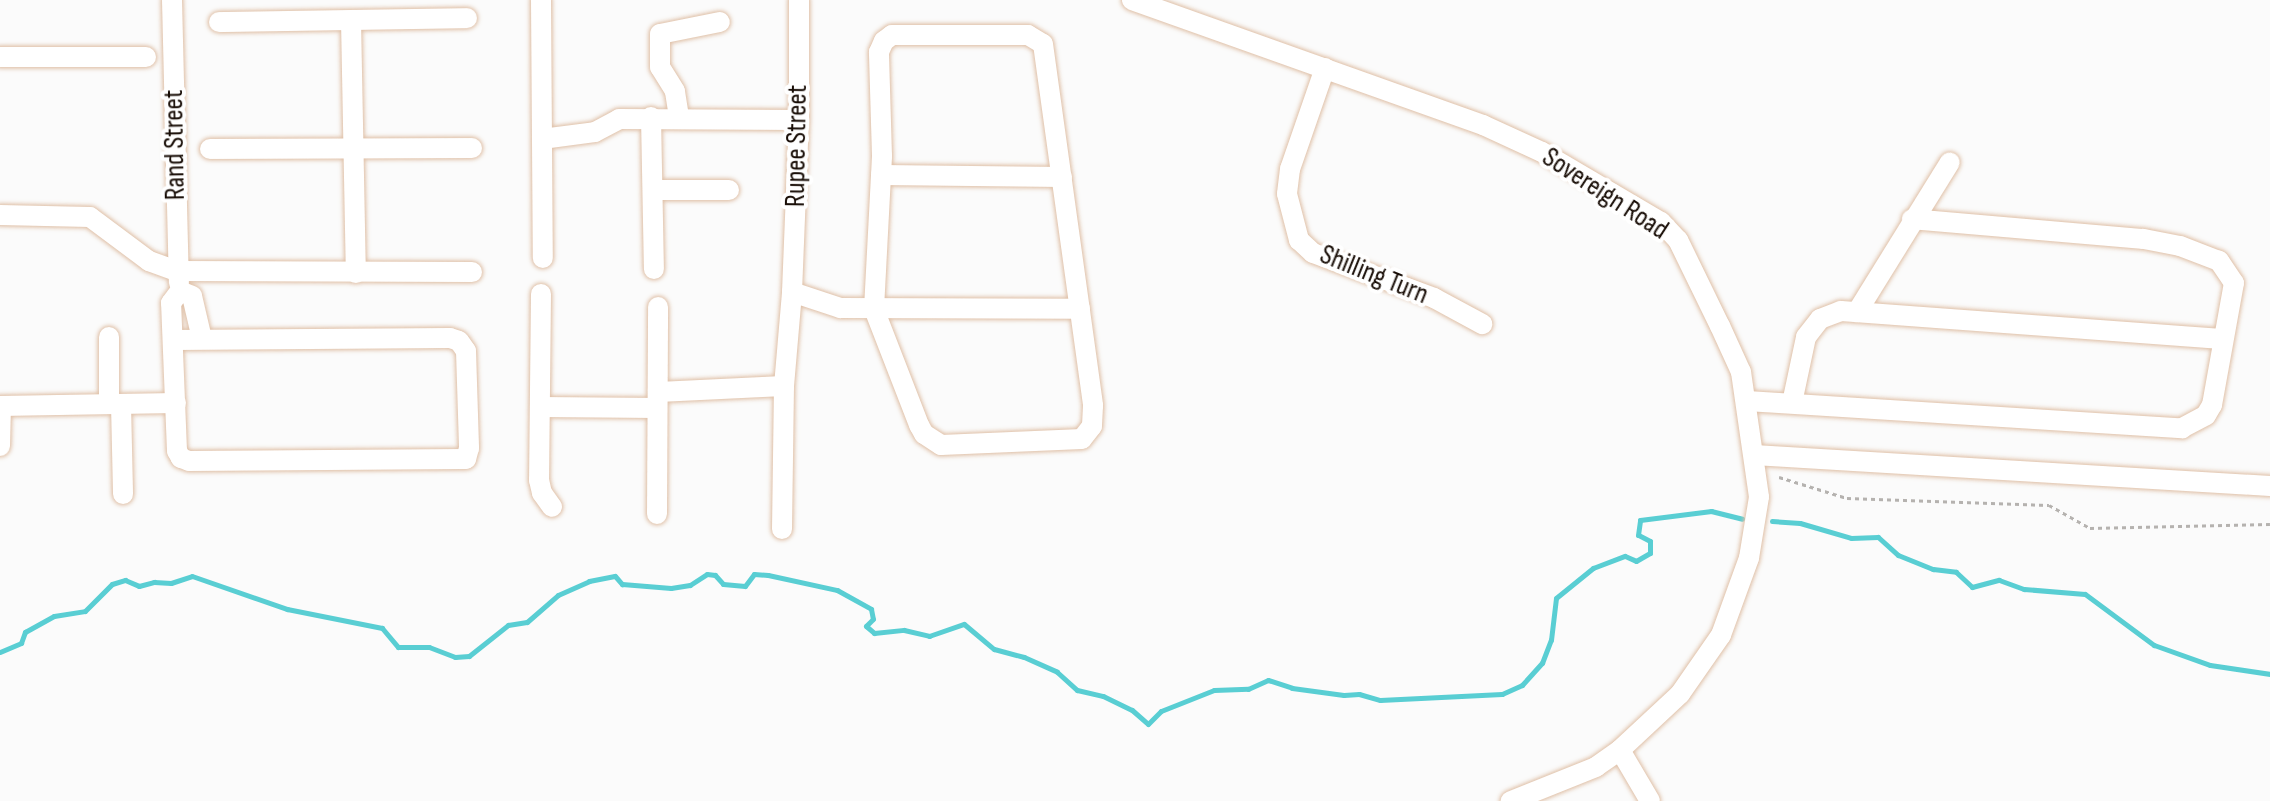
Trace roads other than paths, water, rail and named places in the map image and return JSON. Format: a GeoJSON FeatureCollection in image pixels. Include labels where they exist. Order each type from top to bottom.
{"type":"FeatureCollection","features":[{"type":"Feature","properties":{"kind":"street","name":"Rand Street"},"geometry":{"type":"LineString","coordinates":[[172,0],[179,281],[171,303],[177,451],[189,461],[466,459],[469,448],[466,351],[459,341],[450,338],[202,339]]}},
{"type":"Feature","properties":{"kind":"street"},"geometry":{"type":"LineString","coordinates":[[541,0],[543,258]]}},
{"type":"Feature","properties":{"kind":"street","name":"Rupee Street"},"geometry":{"type":"LineString","coordinates":[[782,529],[784,386],[792,292],[799,120],[799,0]]}},
{"type":"Feature","properties":{"kind":"street","name":"Sovereign Road"},"geometry":{"type":"LineString","coordinates":[[1132,0],[1514,138],[1661,222],[1678,240],[1720,326],[1741,372],[1759,497],[1754,536],[1736,599],[1721,635],[1680,694],[1620,750],[1596,767],[1511,801]]}},
{"type":"Feature","properties":{"kind":"street"},"geometry":{"type":"LineString","coordinates":[[219,22],[467,18]]}},
{"type":"Feature","properties":{"kind":"street"},"geometry":{"type":"LineString","coordinates":[[351,20],[356,273]]}},
{"type":"Feature","properties":{"kind":"street"},"geometry":{"type":"LineString","coordinates":[[679,117],[675,91],[660,67],[660,34],[720,22]]}},
{"type":"Feature","properties":{"kind":"street"},"geometry":{"type":"LineString","coordinates":[[892,35],[1028,35],[1043,44],[1062,177],[1093,406],[1089,434],[1074,441],[958,447],[941,445],[924,434],[874,309],[881,175],[879,52],[884,41],[892,35]]}},
{"type":"Feature","properties":{"kind":"street"},"geometry":{"type":"LineString","coordinates":[[0,57],[146,57]]}},
{"type":"Feature","properties":{"kind":"street","name":"Shilling Turn"},"geometry":{"type":"LineString","coordinates":[[1325,68],[1290,169],[1287,194],[1299,240],[1323,258],[1434,298],[1482,324]]}},
{"type":"Feature","properties":{"kind":"street"},"geometry":{"type":"LineString","coordinates":[[651,117],[655,190],[654,269]]}},
{"type":"Feature","properties":{"kind":"street"},"geometry":{"type":"LineString","coordinates":[[542,139],[595,132],[619,119],[799,120]]}},
{"type":"Feature","properties":{"kind":"street"},"geometry":{"type":"LineString","coordinates":[[210,149],[472,148]]}},
{"type":"Feature","properties":{"kind":"street"},"geometry":{"type":"LineString","coordinates":[[1857,312],[1950,162]]}},
{"type":"Feature","properties":{"kind":"street"},"geometry":{"type":"LineString","coordinates":[[881,175],[1062,177]]}},
{"type":"Feature","properties":{"kind":"street"},"geometry":{"type":"LineString","coordinates":[[655,190],[729,190]]}},
{"type":"Feature","properties":{"kind":"street"},"geometry":{"type":"LineString","coordinates":[[0,215],[90,217],[179,281],[192,296],[202,339],[174,340]]}},
{"type":"Feature","properties":{"kind":"street"},"geometry":{"type":"LineString","coordinates":[[1747,401],[2182,428],[2201,421],[2212,405],[2234,283],[2219,261],[2180,246],[2143,239],[1912,219]]}},
{"type":"Feature","properties":{"kind":"street"},"geometry":{"type":"LineString","coordinates":[[179,281],[356,273],[472,272]]}},
{"type":"Feature","properties":{"kind":"street"},"geometry":{"type":"LineString","coordinates":[[792,292],[840,308],[1080,309]]}},
{"type":"Feature","properties":{"kind":"street"},"geometry":{"type":"LineString","coordinates":[[541,294],[539,480],[542,493],[552,507]]}},
{"type":"Feature","properties":{"kind":"street"},"geometry":{"type":"LineString","coordinates":[[657,514],[658,307]]}},
{"type":"Feature","properties":{"kind":"street"},"geometry":{"type":"LineString","coordinates":[[1792,403],[1802,351],[1813,324],[1829,313],[1857,312],[2222,339]]}},
{"type":"Feature","properties":{"kind":"street"},"geometry":{"type":"LineString","coordinates":[[109,337],[123,494]]}},
{"type":"Feature","properties":{"kind":"street"},"geometry":{"type":"LineString","coordinates":[[540,407],[657,400],[784,386]]}},
{"type":"Feature","properties":{"kind":"street"},"geometry":{"type":"LineString","coordinates":[[0,446],[1,406],[176,403]]}},
{"type":"Feature","properties":{"kind":"street"},"geometry":{"type":"LineString","coordinates":[[1756,464],[2270,486]]}},
{"type":"Feature","properties":{"kind":"street"},"geometry":{"type":"LineString","coordinates":[[1620,750],[1650,801]]}},
{"type":"Feature","properties":{"kind":"waterway"},"geometry":{"type":"LineString","coordinates":[[0,652],[21,643],[25,632],[54,616],[85,611],[112,584],[125,580],[139,586],[154,582],[171,583],[192,576],[287,609],[382,628],[398,647],[429,647],[455,657],[469,656],[508,625],[527,622],[558,595],[589,581],[615,576],[622,584],[671,588],[690,585],[707,574],[715,575],[723,584],[745,586],[754,574],[837,590],[871,609],[873,619],[866,626],[874,633],[904,630],[929,636],[964,624],[994,649],[1024,657],[1057,672],[1077,690],[1103,696],[1132,710],[1148,724],[1161,711],[1214,690],[1248,689],[1268,680],[1292,688],[1359,694],[1380,700],[1502,694],[1522,685],[1542,663],[1551,640],[1556,598],[1593,568],[1625,556],[1636,561],[1650,553],[1650,541],[1638,535],[1640,520],[1711,511],[1742,519]]}},
{"type":"Feature","properties":{"kind":"waterway"},"geometry":{"type":"LineString","coordinates":[[1772,521],[1800,523],[1851,538],[1878,537],[1898,555],[1933,569],[1956,572],[1972,587],[1999,580],[2024,589],[2085,594],[2154,645],[2210,665],[2270,674]]}}]}
